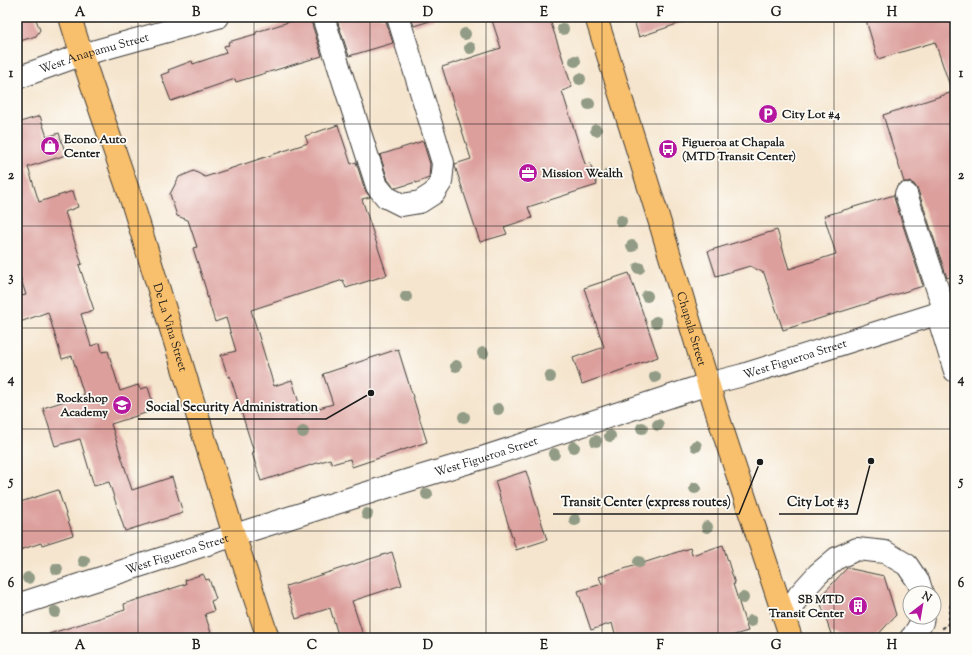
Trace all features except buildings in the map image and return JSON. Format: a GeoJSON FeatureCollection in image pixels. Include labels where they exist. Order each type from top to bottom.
{"type":"FeatureCollection","features":[{"type":"Feature","properties":{"kind":"main road","name":"De La Vina Street"},"geometry":{"type":"LineString","coordinates":[[70,17],[81,55],[132,201],[234,535],[268,638]]}},
{"type":"Feature","properties":{"kind":"main road","name":"Chapala Street"},"geometry":{"type":"LineString","coordinates":[[596,17],[708,384],[788,628]]}},
{"type":"Feature","properties":{"kind":"street","name":"West Anapamu Street"},"geometry":{"type":"LineString","coordinates":[[17,78],[81,55],[218,17]]}},
{"type":"Feature","properties":{"kind":"street"},"geometry":{"type":"LineString","coordinates":[[323,17],[377,186],[386,197],[402,205],[420,202],[434,193],[441,182],[443,163],[398,17]]}},
{"type":"Feature","properties":{"kind":"street"},"geometry":{"type":"LineString","coordinates":[[906,194],[946,311],[955,371]]}},
{"type":"Feature","properties":{"kind":"street","name":"West Figueroa Street"},"geometry":{"type":"LineString","coordinates":[[17,605],[234,535],[479,459],[708,384],[750,373],[946,311]]}},
{"type":"Feature","properties":{"kind":"street"},"geometry":{"type":"LineString","coordinates":[[788,628],[799,595],[818,574],[837,558],[857,549],[885,552],[907,565],[920,585]]}},
{"type":"Feature","properties":{"kind":"street"},"geometry":{"type":"LineString","coordinates":[[911,638],[920,625]]}},
{"type":"Feature","properties":{"kind":"path"},"geometry":{"type":"LineString","coordinates":[[949,623],[955,621]]}},
{"type":"Feature","properties":{"kind":"place","name":"City Lot #4"},"geometry":{"type":"Point","coordinates":[768,114]}},
{"type":"Feature","properties":{"kind":"place","name":"Econo Auto Center"},"geometry":{"type":"Point","coordinates":[50,146]}},
{"type":"Feature","properties":{"kind":"place","name":"Figueroa at Chapala (MTD Transit Center)"},"geometry":{"type":"Point","coordinates":[668,149]}},
{"type":"Feature","properties":{"kind":"place","name":"Mission Wealth"},"geometry":{"type":"Point","coordinates":[528,173]}},
{"type":"Feature","properties":{"kind":"place","name":"Social Security Administration"},"geometry":{"type":"Point","coordinates":[371,393]}},
{"type":"Feature","properties":{"kind":"place","name":"Rockshop Academy"},"geometry":{"type":"Point","coordinates":[122,405]}},
{"type":"Feature","properties":{"kind":"place","name":"City Lot #3"},"geometry":{"type":"Point","coordinates":[871,461]}},
{"type":"Feature","properties":{"kind":"place","name":"Transit Center (express routes)"},"geometry":{"type":"Point","coordinates":[760,462]}},
{"type":"Feature","properties":{"kind":"place","name":"SB MTD Transit Center"},"geometry":{"type":"Point","coordinates":[858,606]}}]}
